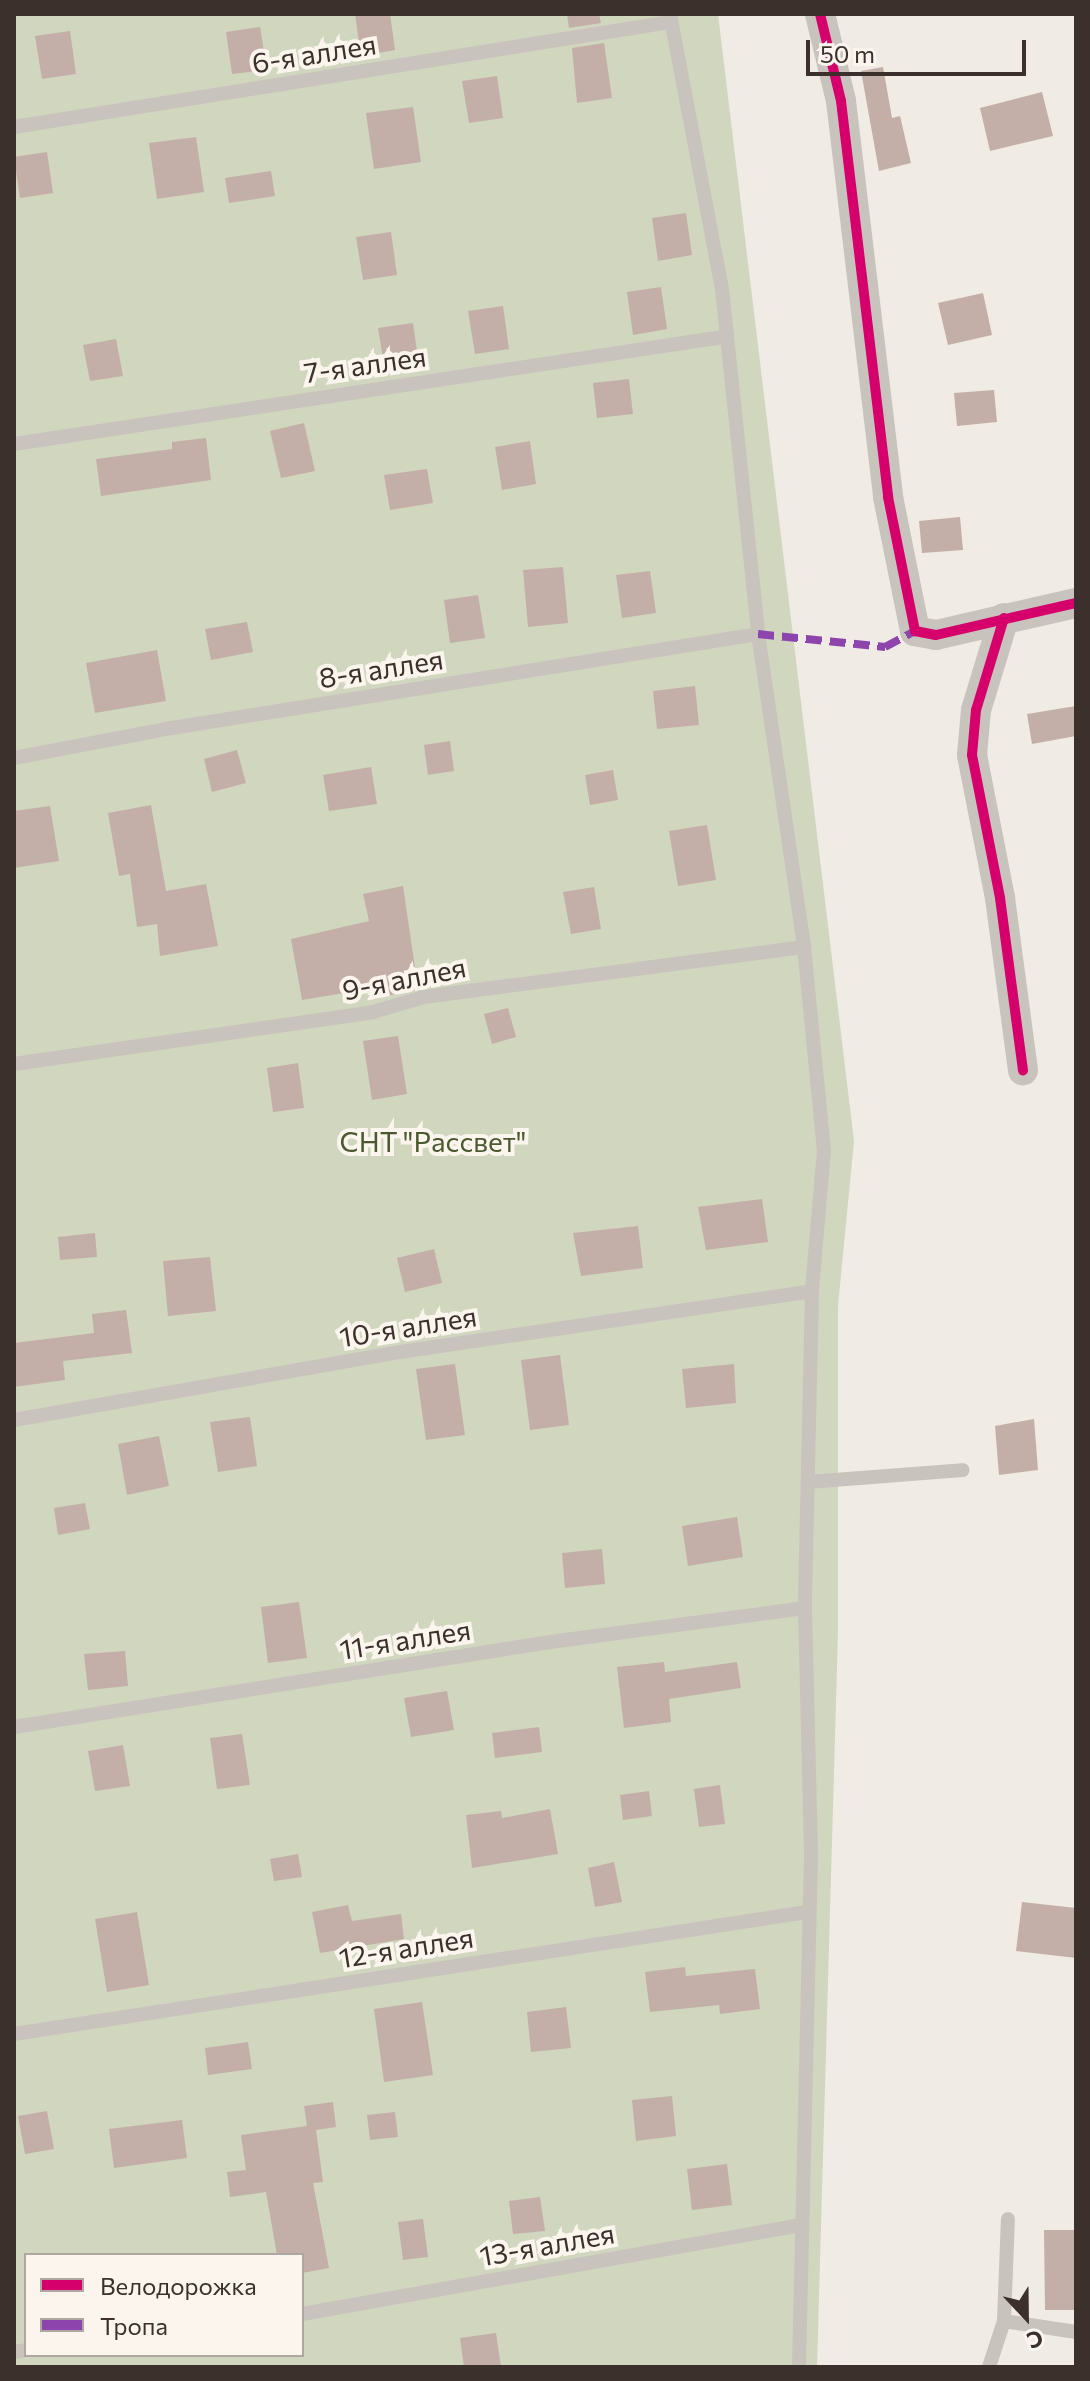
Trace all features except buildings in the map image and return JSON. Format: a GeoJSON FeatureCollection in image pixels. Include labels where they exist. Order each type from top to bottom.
{"type":"FeatureCollection","features":[{"type":"Feature","properties":{"kind":"street"},"geometry":{"type":"LineString","coordinates":[[820,14],[841,101],[886,481],[915,631],[936,635],[1076,603]]}},
{"type":"Feature","properties":{"kind":"street"},"geometry":{"type":"LineString","coordinates":[[1004,618],[976,710],[972,755],[1000,898],[1023,1070]]}},
{"type":"Feature","properties":{"kind":"lane","name":"6-я аллея"},"geometry":{"type":"LineString","coordinates":[[14,127],[670,18]]}},
{"type":"Feature","properties":{"kind":"lane"},"geometry":{"type":"LineString","coordinates":[[670,18],[722,289],[723,337],[758,634],[804,947],[824,1150],[812,1291],[805,1608],[811,1856],[807,1912],[799,2367]]}},
{"type":"Feature","properties":{"kind":"lane","name":"7-я аллея"},"geometry":{"type":"LineString","coordinates":[[14,444],[723,337]]}},
{"type":"Feature","properties":{"kind":"lane","name":"8-я аллея"},"geometry":{"type":"LineString","coordinates":[[14,758],[187,725],[758,634]]}},
{"type":"Feature","properties":{"kind":"lane","name":"9-я аллея"},"geometry":{"type":"LineString","coordinates":[[14,1064],[373,1012],[424,997],[804,947]]}},
{"type":"Feature","properties":{"kind":"lane","name":"10-я аллея"},"geometry":{"type":"LineString","coordinates":[[14,1420],[400,1352],[812,1291]]}},
{"type":"Feature","properties":{"kind":"lane"},"geometry":{"type":"LineString","coordinates":[[808,1482],[963,1470]]}},
{"type":"Feature","properties":{"kind":"lane","name":"11-я аллея"},"geometry":{"type":"LineString","coordinates":[[14,1727],[550,1642],[805,1608]]}},
{"type":"Feature","properties":{"kind":"lane","name":"12-я аллея"},"geometry":{"type":"LineString","coordinates":[[14,2034],[807,1912]]}},
{"type":"Feature","properties":{"kind":"lane"},"geometry":{"type":"LineString","coordinates":[[989,2367],[1004,2321],[1008,2219]]}},
{"type":"Feature","properties":{"kind":"lane","name":"13-я аллея"},"geometry":{"type":"LineString","coordinates":[[304,2314],[801,2225]]}},
{"type":"Feature","properties":{"kind":"lane"},"geometry":{"type":"LineString","coordinates":[[1004,2321],[1076,2332]]}},
{"type":"Feature","properties":{"kind":"green space","name":"СНТ \"Рассвет\""},"geometry":{"type":"Polygon","coordinates":[[[14,14],[718,14],[854,1141],[838,1306],[838,1632],[817,2367],[14,2367],[14,14]]]}},
{"type":"Feature","properties":{"kind":"marked path"},"geometry":{"type":"LineString","coordinates":[[758,634],[885,647],[915,631]]}},
{"type":"Feature","properties":{"kind":"cycle path"},"geometry":{"type":"LineString","coordinates":[[820,14],[841,101],[888,497],[915,631],[936,635],[1076,603]]}},
{"type":"Feature","properties":{"kind":"cycle path"},"geometry":{"type":"LineString","coordinates":[[1004,618],[976,710],[972,755],[1000,898],[1023,1070]]}}]}
